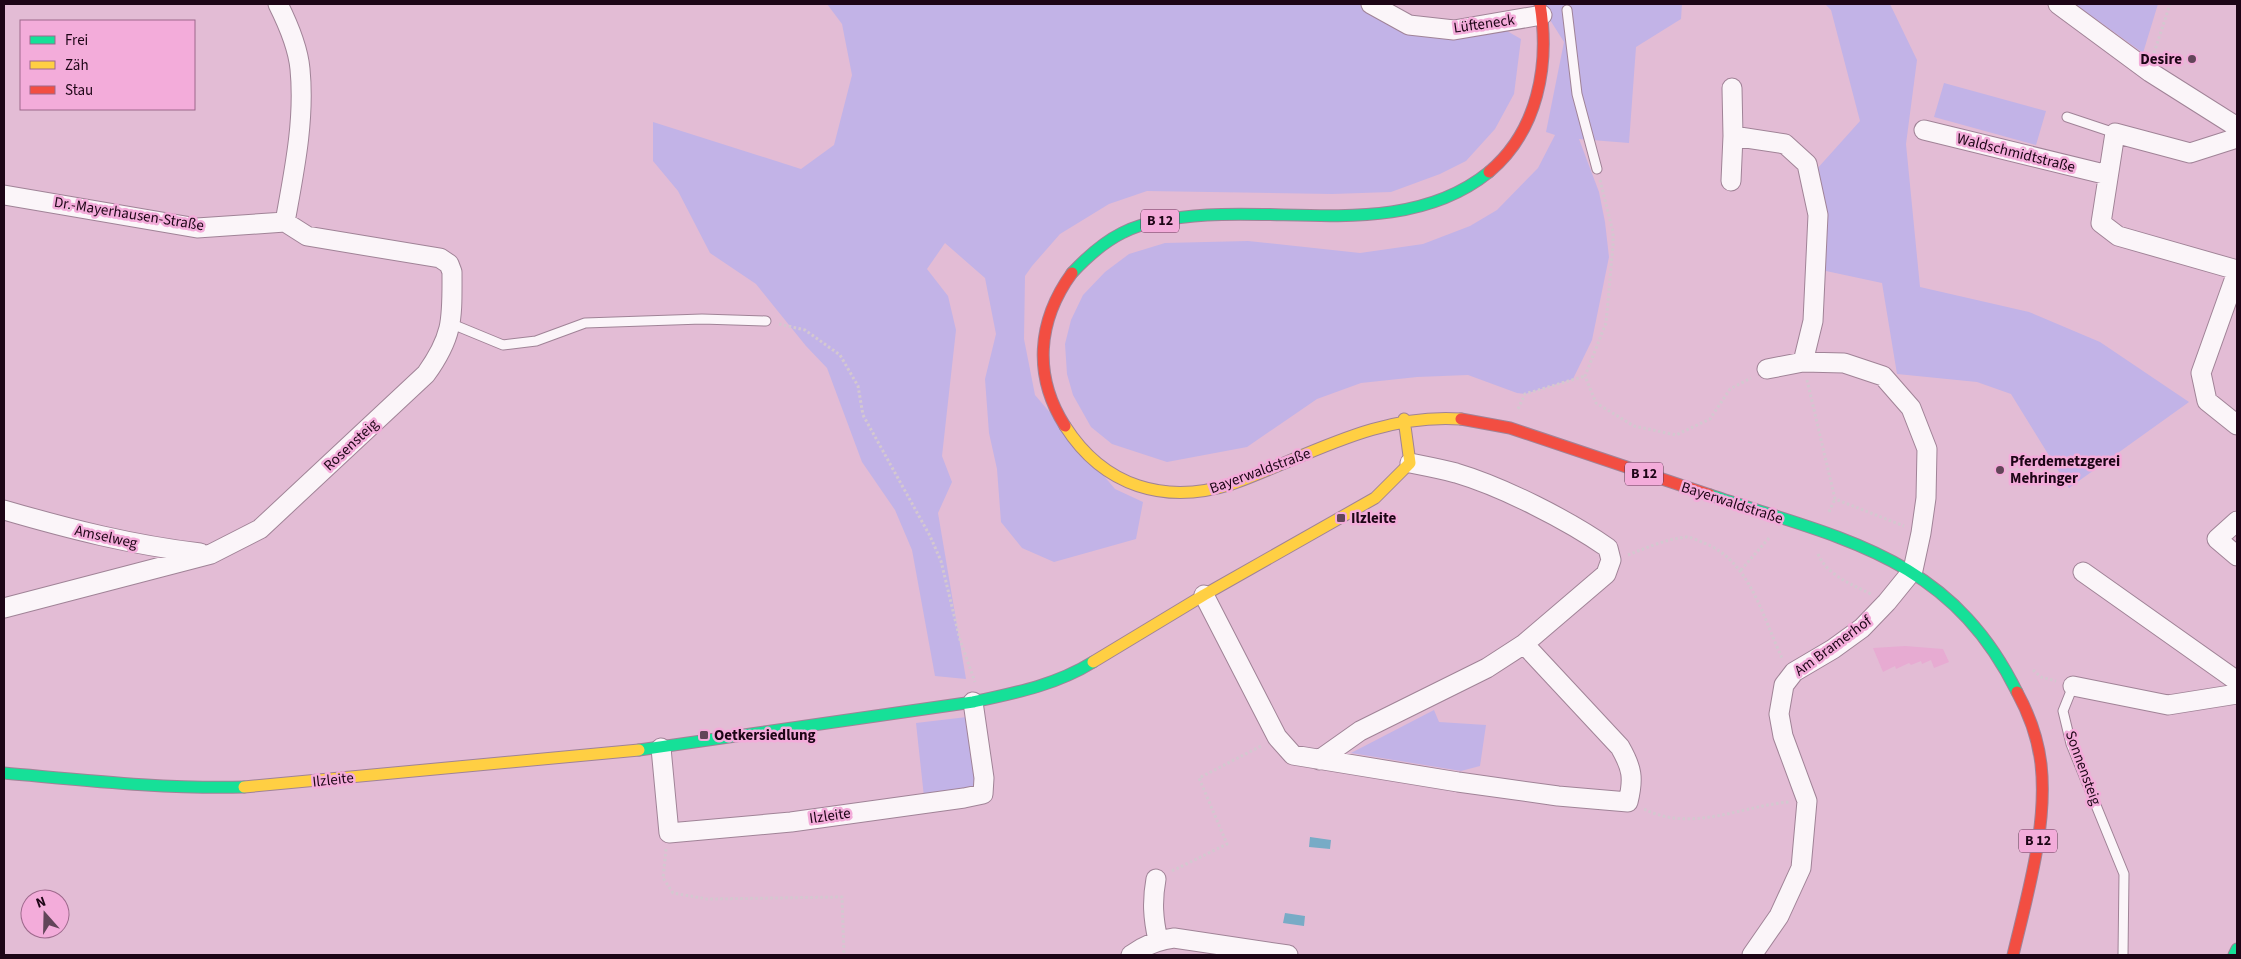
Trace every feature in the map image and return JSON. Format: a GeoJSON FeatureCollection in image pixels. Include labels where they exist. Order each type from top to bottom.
{"type":"FeatureCollection","features":[{"type":"Feature","properties":{"kind":"main road","name":"Bayerwaldstraße"},"geometry":{"type":"LineString","coordinates":[[1547,11],[1544,70],[1531,115],[1522,134],[1508,153],[1477,181],[1441,201],[1400,211],[1322,216],[1208,215],[1145,224],[1123,232],[1096,248],[1077,266],[1062,286],[1049,313],[1044,330],[1042,354],[1048,394],[1066,429],[1081,448],[1113,476],[1155,492],[1200,492],[1230,484],[1359,433],[1404,419],[1461,418],[1510,428],[1865,547],[1913,570],[1945,593],[1966,614],[1997,652],[2029,717],[2039,747],[2042,785],[2038,842],[2013,955]]}},
{"type":"Feature","properties":{"kind":"main road"},"geometry":{"type":"LineString","coordinates":[[1404,419],[1410,463]]}},
{"type":"Feature","properties":{"kind":"main road","name":"Ilzleite"},"geometry":{"type":"LineString","coordinates":[[4,774],[144,786],[199,788],[263,786],[661,748],[973,702],[1026,691],[1077,672],[1204,595],[1375,498],[1410,463]]}},
{"type":"Feature","properties":{"kind":"main road"},"geometry":{"type":"LineString","coordinates":[[2234,955],[2237,949]]}},
{"type":"Feature","properties":{"kind":"street"},"geometry":{"type":"LineString","coordinates":[[278,4],[289,26],[300,67],[301,107],[296,156],[284,222]]}},
{"type":"Feature","properties":{"kind":"street","name":"Lüfteneck"},"geometry":{"type":"LineString","coordinates":[[1371,4],[1409,24],[1454,30],[1547,11]]}},
{"type":"Feature","properties":{"kind":"street"},"geometry":{"type":"LineString","coordinates":[[2058,4],[2150,72],[2237,127]]}},
{"type":"Feature","properties":{"kind":"street"},"geometry":{"type":"LineString","coordinates":[[1731,181],[1733,136],[1732,88]]}},
{"type":"Feature","properties":{"kind":"street","name":"Waldschmidtstraße"},"geometry":{"type":"LineString","coordinates":[[1924,130],[2108,175]]}},
{"type":"Feature","properties":{"kind":"street"},"geometry":{"type":"LineString","coordinates":[[2237,138],[2190,153],[2115,133],[2101,223],[2118,236],[2237,271],[2202,373],[2207,401],[2237,426]]}},
{"type":"Feature","properties":{"kind":"street"},"geometry":{"type":"LineString","coordinates":[[1733,136],[1785,144],[1807,164],[1818,215],[1813,321],[1803,362]]}},
{"type":"Feature","properties":{"kind":"street","name":"Dr.-Mayerhausen-Straße"},"geometry":{"type":"LineString","coordinates":[[4,195],[197,228],[284,222]]}},
{"type":"Feature","properties":{"kind":"street","name":"Rosensteig"},"geometry":{"type":"LineString","coordinates":[[4,608],[211,554],[260,529],[420,381],[442,353],[452,324],[452,272],[449,264],[440,258],[307,236],[284,222]]}},
{"type":"Feature","properties":{"kind":"street"},"geometry":{"type":"LineString","coordinates":[[1768,370],[1803,362],[1844,363],[1883,376],[1911,408],[1927,449],[1926,498],[1913,570]]}},
{"type":"Feature","properties":{"kind":"street"},"geometry":{"type":"LineString","coordinates":[[1319,760],[1360,732],[1487,668],[1524,644],[1606,574],[1611,560],[1608,548],[1586,533],[1504,491],[1457,473],[1410,463]]}},
{"type":"Feature","properties":{"kind":"street","name":"Amselweg"},"geometry":{"type":"LineString","coordinates":[[4,510],[75,531],[150,547],[211,554]]}},
{"type":"Feature","properties":{"kind":"street"},"geometry":{"type":"LineString","coordinates":[[2237,521],[2217,539],[2237,556]]}},
{"type":"Feature","properties":{"kind":"street","name":"Am Bramerhof"},"geometry":{"type":"LineString","coordinates":[[1752,955],[1779,916],[1801,868],[1807,801],[1783,736],[1779,714],[1784,685],[1794,672],[1833,649],[1862,628],[1887,602],[1913,570]]}},
{"type":"Feature","properties":{"kind":"street"},"geometry":{"type":"LineString","coordinates":[[2084,572],[2237,681]]}},
{"type":"Feature","properties":{"kind":"street"},"geometry":{"type":"LineString","coordinates":[[1204,595],[1277,737],[1293,755],[1467,784],[1558,796],[1628,802],[1633,783],[1630,764],[1620,747],[1524,644]]}},
{"type":"Feature","properties":{"kind":"street"},"geometry":{"type":"LineString","coordinates":[[2073,686],[2168,705],[2237,694]]}},
{"type":"Feature","properties":{"kind":"street","name":"Ilzleite"},"geometry":{"type":"LineString","coordinates":[[668,833],[791,822],[983,794],[984,778],[973,702]]}},
{"type":"Feature","properties":{"kind":"street"},"geometry":{"type":"LineString","coordinates":[[661,748],[668,833]]}},
{"type":"Feature","properties":{"kind":"street"},"geometry":{"type":"LineString","coordinates":[[1156,879],[1152,901],[1158,940]]}},
{"type":"Feature","properties":{"kind":"street"},"geometry":{"type":"LineString","coordinates":[[1131,955],[1142,947],[1158,940],[1174,938],[1288,955]]}},
{"type":"Feature","properties":{"kind":"lane"},"geometry":{"type":"LineString","coordinates":[[1547,11],[1567,7],[1577,94],[1597,169]]}},
{"type":"Feature","properties":{"kind":"lane"},"geometry":{"type":"LineString","coordinates":[[2068,117],[2115,133]]}},
{"type":"Feature","properties":{"kind":"lane"},"geometry":{"type":"LineString","coordinates":[[452,324],[503,345],[536,340],[585,323],[702,319],[766,321]]}},
{"type":"Feature","properties":{"kind":"lane","name":"Sonnensteig"},"geometry":{"type":"LineString","coordinates":[[2073,686],[2063,711],[2071,744],[2124,874],[2123,955]]}},
{"type":"Feature","properties":{"kind":"path"},"geometry":{"type":"LineString","coordinates":[[2154,53],[2170,4]]}},
{"type":"Feature","properties":{"kind":"path"},"geometry":{"type":"LineString","coordinates":[[1597,169],[1613,232],[1613,245],[1606,323],[1585,376],[1596,403],[1634,426],[1676,435],[1710,419],[1730,389],[1768,370]]}},
{"type":"Feature","properties":{"kind":"path"},"geometry":{"type":"LineString","coordinates":[[766,321],[805,330],[840,355],[858,386],[863,415],[937,552],[950,595],[960,640],[975,683],[984,682]]}},
{"type":"Feature","properties":{"kind":"path"},"geometry":{"type":"LineString","coordinates":[[1803,362],[1835,499],[1829,513]]}},
{"type":"Feature","properties":{"kind":"path"},"geometry":{"type":"LineString","coordinates":[[1510,428],[1525,394],[1585,376]]}},
{"type":"Feature","properties":{"kind":"path"},"geometry":{"type":"LineString","coordinates":[[1835,499],[1921,533]]}},
{"type":"Feature","properties":{"kind":"path"},"geometry":{"type":"LineString","coordinates":[[1611,560],[1670,540],[1688,537],[1713,546],[1741,570],[1790,677]]}},
{"type":"Feature","properties":{"kind":"path"},"geometry":{"type":"LineString","coordinates":[[1741,570],[1770,537]]}},
{"type":"Feature","properties":{"kind":"path"},"geometry":{"type":"LineString","coordinates":[[1816,550],[1822,563],[1842,580],[1887,602]]}},
{"type":"Feature","properties":{"kind":"path"},"geometry":{"type":"LineString","coordinates":[[2027,665],[2041,676],[2073,686]]}},
{"type":"Feature","properties":{"kind":"path"},"geometry":{"type":"LineString","coordinates":[[1156,879],[1228,844],[1199,778],[1277,737]]}},
{"type":"Feature","properties":{"kind":"path"},"geometry":{"type":"LineString","coordinates":[[1628,802],[1658,816],[1700,820],[1786,802],[1807,801]]}},
{"type":"Feature","properties":{"kind":"path"},"geometry":{"type":"LineString","coordinates":[[668,833],[663,878],[673,893],[707,899],[842,897],[844,955]]}},
{"type":"Feature","properties":{"kind":"shaded area"},"geometry":{"type":"Polygon","coordinates":[[[827,4],[1371,4],[1409,25],[1507,31],[1521,39],[1514,94],[1495,129],[1466,161],[1440,174],[1391,192],[1332,194],[1147,191],[1109,204],[1060,234],[1032,266],[1025,276],[1024,339],[1035,395],[1115,489],[1143,502],[1136,539],[1054,562],[1022,548],[1001,522],[997,469],[989,433],[985,379],[996,334],[985,278],[945,243],[927,269],[948,296],[956,330],[942,456],[952,482],[938,513],[966,679],[935,676],[912,550],[895,510],[862,462],[827,368],[806,346],[756,284],[710,253],[678,191],[653,161],[653,122],[801,169],[834,145],[852,75],[842,24],[827,4]]]}},
{"type":"Feature","properties":{"kind":"shaded area"},"geometry":{"type":"Polygon","coordinates":[[[1540,4],[1682,4],[1681,19],[1636,47],[1629,143],[1579,139],[1599,192],[1609,257],[1592,340],[1573,379],[1525,394],[1517,393],[1468,375],[1417,377],[1361,383],[1317,399],[1247,447],[1167,462],[1112,444],[1091,427],[1073,395],[1067,374],[1065,344],[1071,320],[1083,295],[1105,272],[1129,254],[1165,243],[1248,241],[1360,253],[1423,244],[1470,226],[1497,210],[1538,168],[1555,135],[1546,132],[1564,42],[1540,4]]]}},
{"type":"Feature","properties":{"kind":"shaded area"},"geometry":{"type":"Polygon","coordinates":[[[1825,4],[1890,4],[1917,60],[1906,144],[1920,287],[2029,312],[2100,342],[2189,402],[2069,488],[2011,394],[1977,382],[1897,374],[1882,283],[1826,271],[1824,201],[1816,170],[1860,121],[1831,10],[1825,4]]]}},
{"type":"Feature","properties":{"kind":"shaded area"},"geometry":{"type":"Polygon","coordinates":[[[2075,4],[2158,4],[2143,53],[2075,4]]]}},
{"type":"Feature","properties":{"kind":"shaded area"},"geometry":{"type":"Polygon","coordinates":[[[1944,83],[2046,111],[2036,145],[1934,117],[1944,83]]]}},
{"type":"Feature","properties":{"kind":"shaded area"},"geometry":{"type":"Polygon","coordinates":[[[1905,646],[1943,649],[1949,662],[1934,668],[1931,660],[1922,664],[1921,661],[1911,665],[1909,663],[1896,669],[1895,666],[1883,672],[1873,648],[1905,646]]]}},
{"type":"Feature","properties":{"kind":"shaded area"},"geometry":{"type":"Polygon","coordinates":[[[1434,710],[1439,722],[1486,725],[1480,766],[1461,771],[1351,753],[1434,710]]]}},
{"type":"Feature","properties":{"kind":"shaded area"},"geometry":{"type":"Polygon","coordinates":[[[967,717],[976,792],[924,797],[916,723],[967,717]]]}},
{"type":"Feature","properties":{"kind":"water"},"geometry":{"type":"Polygon","coordinates":[[[1310,837],[1331,840],[1330,849],[1309,847],[1310,837]]]}},
{"type":"Feature","properties":{"kind":"water"},"geometry":{"type":"Polygon","coordinates":[[[1285,913],[1305,916],[1304,926],[1283,923],[1285,913]]]}},
{"type":"Feature","properties":{"kind":"traffic: fast"},"geometry":{"type":"LineString","coordinates":[[1072,273],[1108,241],[1122,233],[1152,222],[1207,215],[1316,216],[1390,212],[1425,205],[1458,192],[1489,172]]}},
{"type":"Feature","properties":{"kind":"traffic: fast"},"geometry":{"type":"LineString","coordinates":[[1710,495],[1847,541],[1888,559],[1925,582],[1959,610],[1990,646],[2017,692]]}},
{"type":"Feature","properties":{"kind":"traffic: fast"},"geometry":{"type":"LineString","coordinates":[[639,750],[973,702],[1050,682],[1065,677],[1093,662]]}},
{"type":"Feature","properties":{"kind":"traffic: fast"},"geometry":{"type":"LineString","coordinates":[[4,773],[154,785],[244,787]]}},
{"type":"Feature","properties":{"kind":"traffic: fast"},"geometry":{"type":"LineString","coordinates":[[2234,955],[2237,949]]}},
{"type":"Feature","properties":{"kind":"traffic: slow"},"geometry":{"type":"LineString","coordinates":[[1093,662],[1204,595],[1375,498],[1410,463],[1404,419]]}},
{"type":"Feature","properties":{"kind":"traffic: slow"},"geometry":{"type":"LineString","coordinates":[[1065,426],[1081,447],[1098,464],[1117,477],[1138,486],[1160,491],[1183,492],[1207,490],[1232,484],[1344,439],[1372,430],[1430,419],[1461,419]]}},
{"type":"Feature","properties":{"kind":"traffic: slow"},"geometry":{"type":"LineString","coordinates":[[244,787],[639,750]]}},
{"type":"Feature","properties":{"kind":"traffic: jam"},"geometry":{"type":"LineString","coordinates":[[1489,172],[1506,156],[1519,137],[1537,96],[1543,50],[1540,4]]}},
{"type":"Feature","properties":{"kind":"traffic: jam"},"geometry":{"type":"LineString","coordinates":[[1065,426],[1048,388],[1043,349],[1046,329],[1052,310],[1060,291],[1072,273]]}},
{"type":"Feature","properties":{"kind":"traffic: jam"},"geometry":{"type":"LineString","coordinates":[[1461,419],[1510,428],[1710,495]]}},
{"type":"Feature","properties":{"kind":"traffic: jam"},"geometry":{"type":"LineString","coordinates":[[2013,955],[2030,885],[2042,811],[2040,755],[2029,718],[2017,692]]}},
{"type":"Feature","properties":{"kind":"place","name":"Desire"},"geometry":{"type":"Point","coordinates":[2192,59]}},
{"type":"Feature","properties":{"kind":"place","name":"Pferdemetzgerei Mehringer"},"geometry":{"type":"Point","coordinates":[2000,470]}},
{"type":"Feature","properties":{"kind":"place","name":"Ilzleite"},"geometry":{"type":"Point","coordinates":[1341,518]}},
{"type":"Feature","properties":{"kind":"place","name":"Oetkersiedlung"},"geometry":{"type":"Point","coordinates":[704,735]}}]}
